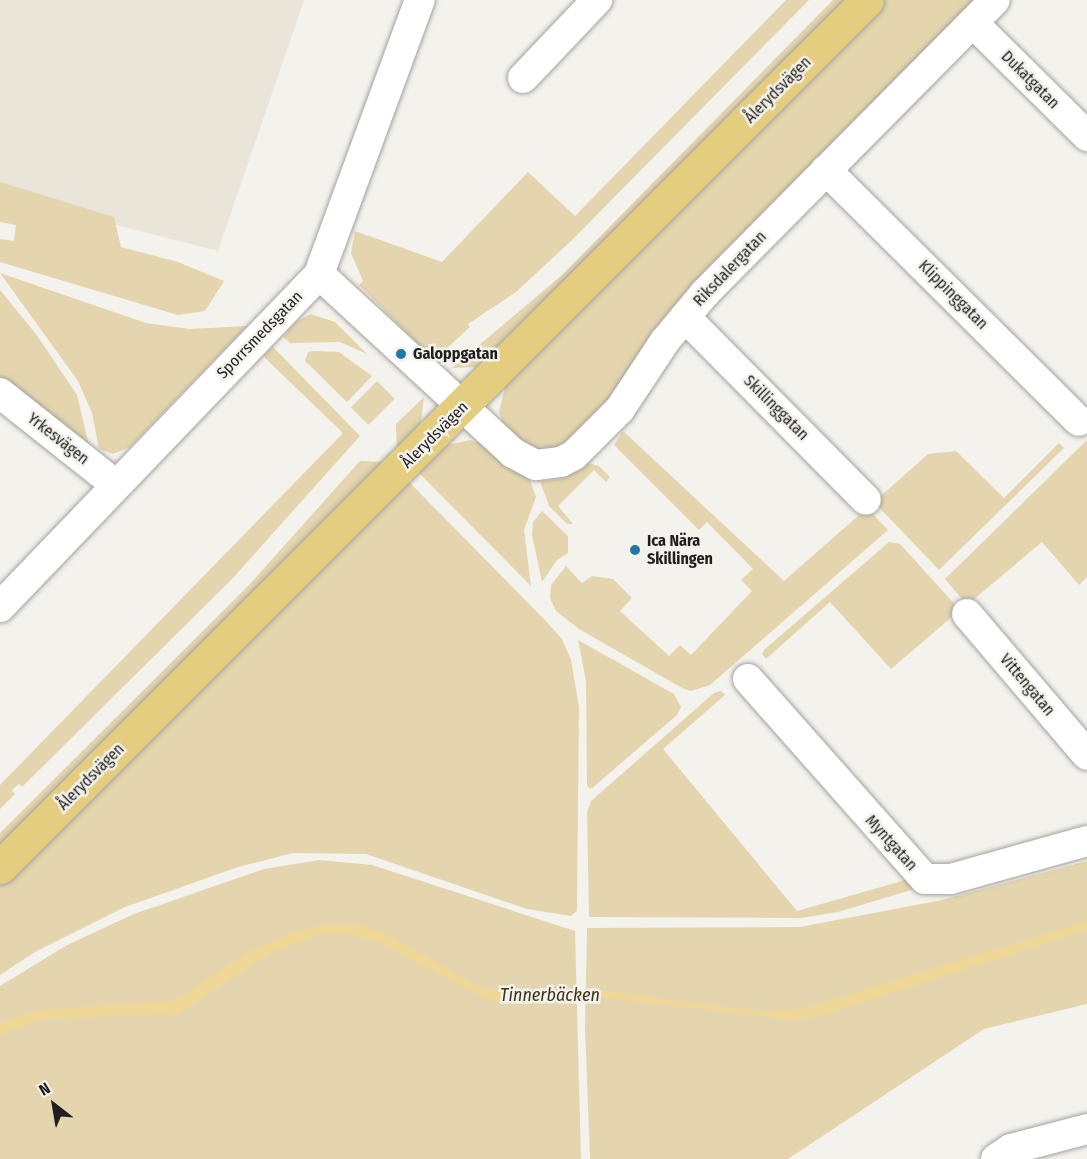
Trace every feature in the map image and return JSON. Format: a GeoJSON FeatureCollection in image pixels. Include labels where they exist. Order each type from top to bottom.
{"type":"FeatureCollection","features":[{"type":"Feature","properties":{"kind":"main road","name":"Ålerydsvägen"},"geometry":{"type":"LineString","coordinates":[[0,867],[867,0]]}},
{"type":"Feature","properties":{"kind":"street","name":"Sporrsmedsgatan"},"geometry":{"type":"LineString","coordinates":[[4,594],[116,485],[319,274],[420,0]]}},
{"type":"Feature","properties":{"kind":"street"},"geometry":{"type":"LineString","coordinates":[[523,78],[597,0]]}},
{"type":"Feature","properties":{"kind":"street","name":"Riksdalergatan"},"geometry":{"type":"LineString","coordinates":[[462,407],[526,462],[550,465],[574,455],[620,410],[685,317],[826,170],[995,0]]}},
{"type":"Feature","properties":{"kind":"street","name":"Dukatgatan"},"geometry":{"type":"LineString","coordinates":[[973,23],[1087,136]]}},
{"type":"Feature","properties":{"kind":"street","name":"Klippinggatan"},"geometry":{"type":"LineString","coordinates":[[826,170],[1079,421]]}},
{"type":"Feature","properties":{"kind":"street"},"geometry":{"type":"LineString","coordinates":[[319,274],[462,407]]}},
{"type":"Feature","properties":{"kind":"street","name":"Skillinggatan"},"geometry":{"type":"LineString","coordinates":[[685,317],[866,500]]}},
{"type":"Feature","properties":{"kind":"street","name":"Yrkesvägen"},"geometry":{"type":"LineString","coordinates":[[0,393],[116,485]]}},
{"type":"Feature","properties":{"kind":"street","name":"Vittengatan"},"geometry":{"type":"LineString","coordinates":[[967,614],[1087,755]]}},
{"type":"Feature","properties":{"kind":"street","name":"Myntgatan"},"geometry":{"type":"LineString","coordinates":[[748,679],[925,879],[951,879],[1087,841]]}},
{"type":"Feature","properties":{"kind":"street"},"geometry":{"type":"LineString","coordinates":[[996,1159],[1011,1149],[1087,1129]]}},
{"type":"Feature","properties":{"kind":"shaded area"},"geometry":{"type":"Polygon","coordinates":[[[0,0],[304,0],[218,251],[0,195],[0,0]]]}},
{"type":"Feature","properties":{"kind":"shaded area"},"geometry":{"type":"Polygon","coordinates":[[[786,0],[809,0],[571,241],[516,292],[468,324],[470,327],[434,360],[359,285],[363,281],[351,253],[355,231],[442,262],[528,172],[575,216],[786,0]]]}},
{"type":"Feature","properties":{"kind":"shaded area"},"geometry":{"type":"Polygon","coordinates":[[[833,0],[846,0],[477,367],[452,368],[562,275],[833,0]]]}},
{"type":"Feature","properties":{"kind":"shaded area"},"geometry":{"type":"Polygon","coordinates":[[[885,0],[982,0],[566,447],[540,452],[528,447],[504,426],[499,412],[506,383],[885,0]]]}},
{"type":"Feature","properties":{"kind":"shaded area"},"geometry":{"type":"Polygon","coordinates":[[[0,182],[114,217],[121,247],[178,262],[224,281],[205,311],[178,315],[0,262],[0,239],[14,241],[16,225],[0,222],[0,182]]]}},
{"type":"Feature","properties":{"kind":"shaded area"},"geometry":{"type":"Polygon","coordinates":[[[0,273],[146,323],[189,329],[247,326],[130,447],[113,454],[99,449],[92,413],[78,381],[0,273]]]}},
{"type":"Feature","properties":{"kind":"shaded area"},"geometry":{"type":"Polygon","coordinates":[[[0,290],[36,334],[77,395],[90,450],[0,380],[0,290]]]}},
{"type":"Feature","properties":{"kind":"shaded area"},"geometry":{"type":"Polygon","coordinates":[[[311,314],[335,322],[367,354],[340,342],[290,343],[283,337],[297,321],[311,314]]]}},
{"type":"Feature","properties":{"kind":"shaded area"},"geometry":{"type":"Polygon","coordinates":[[[273,347],[360,436],[232,579],[22,787],[19,784],[12,790],[15,794],[0,809],[0,785],[343,433],[263,356],[273,347]]]}},
{"type":"Feature","properties":{"kind":"shaded area"},"geometry":{"type":"Polygon","coordinates":[[[308,352],[339,352],[372,376],[347,402],[305,361],[308,352]]]}},
{"type":"Feature","properties":{"kind":"shaded area"},"geometry":{"type":"Polygon","coordinates":[[[377,381],[395,399],[369,425],[351,407],[377,381]]]}},
{"type":"Feature","properties":{"kind":"shaded area"},"geometry":{"type":"Polygon","coordinates":[[[424,397],[421,422],[397,451],[396,424],[424,397]]]}},
{"type":"Feature","properties":{"kind":"shaded area"},"geometry":{"type":"Polygon","coordinates":[[[623,431],[784,581],[867,508],[888,530],[710,685],[691,691],[682,688],[579,629],[556,611],[550,598],[551,585],[566,566],[582,583],[592,576],[613,579],[632,598],[620,611],[669,656],[680,645],[691,655],[752,591],[741,580],[753,569],[707,522],[699,530],[614,445],[623,431]]]}},
{"type":"Feature","properties":{"kind":"shaded area"},"geometry":{"type":"Polygon","coordinates":[[[470,440],[481,444],[530,480],[536,497],[524,530],[531,586],[417,471],[447,445],[470,440]]]}},
{"type":"Feature","properties":{"kind":"shaded area"},"geometry":{"type":"Polygon","coordinates":[[[1087,440],[1087,577],[1079,585],[1042,542],[967,605],[945,579],[1087,440]]]}},
{"type":"Feature","properties":{"kind":"shaded area"},"geometry":{"type":"Polygon","coordinates":[[[1059,443],[1064,448],[939,570],[874,502],[928,454],[956,451],[1004,498],[1059,443]]]}},
{"type":"Feature","properties":{"kind":"shaded area"},"geometry":{"type":"Polygon","coordinates":[[[360,461],[387,462],[0,848],[0,833],[250,584],[360,461]]]}},
{"type":"Feature","properties":{"kind":"shaded area"},"geometry":{"type":"Polygon","coordinates":[[[588,463],[599,466],[610,477],[606,482],[594,470],[558,506],[573,524],[567,524],[549,506],[540,481],[559,479],[588,463]]]}},
{"type":"Feature","properties":{"kind":"shaded area"},"geometry":{"type":"Polygon","coordinates":[[[408,481],[543,618],[562,639],[571,660],[579,707],[577,911],[571,916],[527,909],[366,854],[293,853],[238,867],[125,907],[35,952],[0,975],[0,885],[408,481]]]}},
{"type":"Feature","properties":{"kind":"shaded area"},"geometry":{"type":"Polygon","coordinates":[[[542,511],[568,536],[568,553],[557,560],[542,582],[532,535],[533,522],[542,511]]]}},
{"type":"Feature","properties":{"kind":"shaded area"},"geometry":{"type":"Polygon","coordinates":[[[889,542],[900,544],[960,610],[891,669],[830,602],[766,659],[762,654],[765,649],[889,542]]]}},
{"type":"Feature","properties":{"kind":"shaded area"},"geometry":{"type":"Polygon","coordinates":[[[578,640],[674,694],[681,707],[677,715],[591,789],[587,786],[586,681],[578,640]]]}},
{"type":"Feature","properties":{"kind":"shaded area"},"geometry":{"type":"Polygon","coordinates":[[[721,691],[725,695],[663,749],[797,911],[909,879],[921,887],[838,912],[801,918],[589,917],[587,812],[591,801],[714,693],[721,691]]]}},
{"type":"Feature","properties":{"kind":"shaded area"},"geometry":{"type":"Polygon","coordinates":[[[319,860],[372,865],[575,931],[581,1159],[0,1159],[0,986],[67,945],[134,914],[264,869],[319,860]]]}},
{"type":"Feature","properties":{"kind":"shaded area"},"geometry":{"type":"Polygon","coordinates":[[[1087,861],[1087,1004],[984,1029],[788,1159],[590,1159],[585,1028],[587,928],[800,927],[942,900],[1087,861]]]}},
{"type":"Feature","properties":{"kind":"water","name":"Tinnerbäcken"},"geometry":{"type":"Polygon","coordinates":[[[1087,921],[1087,930],[821,1016],[794,1020],[589,996],[502,1003],[486,999],[378,942],[341,933],[316,935],[271,953],[178,1014],[44,1019],[0,1035],[0,1023],[37,1010],[169,1001],[188,993],[245,954],[289,933],[323,925],[361,925],[390,936],[478,986],[504,993],[598,990],[766,1012],[805,1008],[1087,921]]]}},
{"type":"Feature","properties":{"kind":"place","name":"Galoppgatan"},"geometry":{"type":"Point","coordinates":[401,354]}},
{"type":"Feature","properties":{"kind":"place","name":"Ica Nära Skillingen"},"geometry":{"type":"Point","coordinates":[635,550]}}]}
